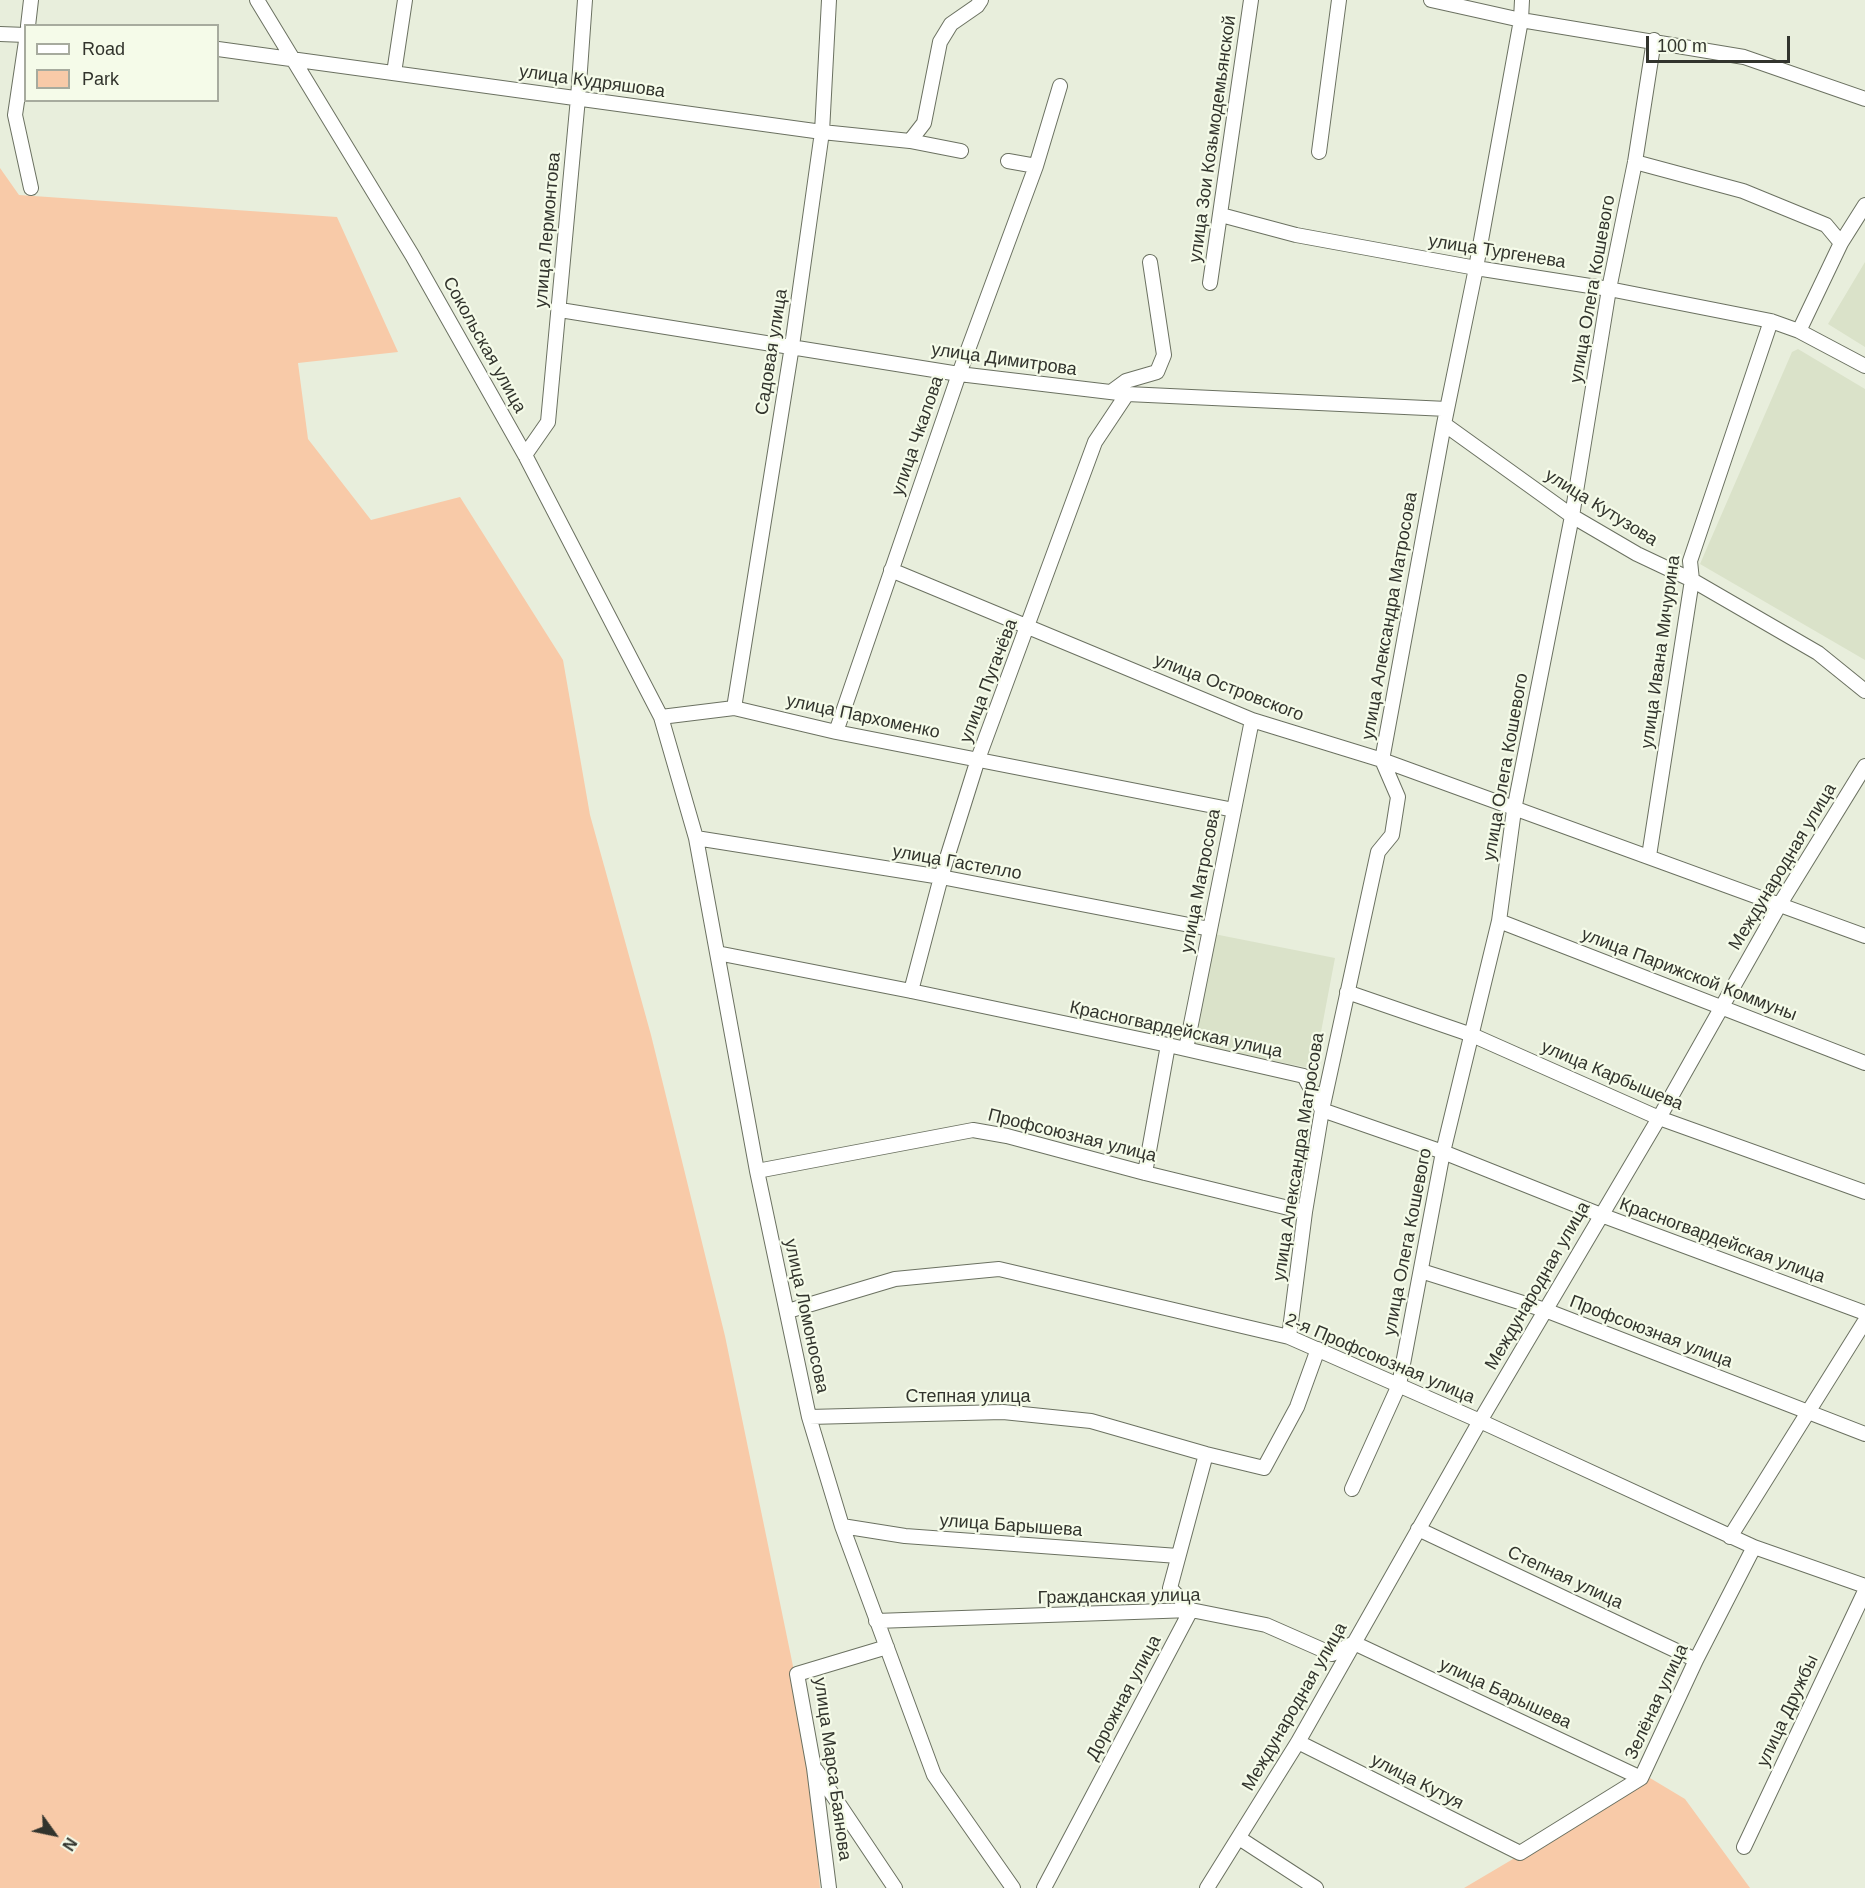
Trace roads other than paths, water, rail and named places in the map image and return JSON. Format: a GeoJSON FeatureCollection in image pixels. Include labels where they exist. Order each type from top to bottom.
{"type":"FeatureCollection","features":[{"type":"Feature","properties":{"kind":"street"},"geometry":{"type":"LineString","coordinates":[[28,24],[32,0]]}},
{"type":"Feature","properties":{"kind":"street","name":"Сокольская улица"},"geometry":{"type":"LineString","coordinates":[[257,0],[412,255],[525,455],[661,717]]}},
{"type":"Feature","properties":{"kind":"street"},"geometry":{"type":"LineString","coordinates":[[394,73],[405,0]]}},
{"type":"Feature","properties":{"kind":"street","name":"улица Лермонтова"},"geometry":{"type":"LineString","coordinates":[[525,455],[548,422],[560,310],[585,0]]}},
{"type":"Feature","properties":{"kind":"street","name":"Садовая улица"},"geometry":{"type":"LineString","coordinates":[[734,708],[792,346],[822,132],[829,0]]}},
{"type":"Feature","properties":{"kind":"street"},"geometry":{"type":"LineString","coordinates":[[910,141],[924,123],[940,42],[951,24],[981,0]]}},
{"type":"Feature","properties":{"kind":"street","name":"улица Зои Козьмодемьянской"},"geometry":{"type":"LineString","coordinates":[[1210,283],[1251,0]]}},
{"type":"Feature","properties":{"kind":"street"},"geometry":{"type":"LineString","coordinates":[[1319,152],[1339,0]]}},
{"type":"Feature","properties":{"kind":"street"},"geometry":{"type":"LineString","coordinates":[[1431,0],[1521,20],[1654,40],[1744,57],[1865,99]]}},
{"type":"Feature","properties":{"kind":"street","name":"улица Александра Матросова"},"geometry":{"type":"LineString","coordinates":[[1290,1337],[1305,1212],[1322,1110],[1378,852],[1392,835],[1398,797],[1382,760],[1444,424],[1476,268],[1521,20],[1522,0]]}},
{"type":"Feature","properties":{"kind":"street"},"geometry":{"type":"LineString","coordinates":[[0,34],[24,35]]}},
{"type":"Feature","properties":{"kind":"street","name":"улица Олега Кошевого"},"geometry":{"type":"LineString","coordinates":[[1352,1489],[1399,1385],[1443,1152],[1499,921],[1514,810],[1572,516],[1609,289],[1635,162],[1654,40]]}},
{"type":"Feature","properties":{"kind":"street","name":"улица Кудряшова"},"geometry":{"type":"LineString","coordinates":[[219,49],[822,132],[910,141],[961,151]]}},
{"type":"Feature","properties":{"kind":"street"},"geometry":{"type":"LineString","coordinates":[[24,54],[15,114],[31,188]]}},
{"type":"Feature","properties":{"kind":"street","name":"улица Чкалова"},"geometry":{"type":"LineString","coordinates":[[836,732],[959,374],[1036,166],[1060,86]]}},
{"type":"Feature","properties":{"kind":"street"},"geometry":{"type":"LineString","coordinates":[[1008,161],[1036,166]]}},
{"type":"Feature","properties":{"kind":"street"},"geometry":{"type":"LineString","coordinates":[[1635,162],[1743,190],[1826,225],[1841,243]]}},
{"type":"Feature","properties":{"kind":"street"},"geometry":{"type":"LineString","coordinates":[[1799,331],[1841,243],[1865,205]]}},
{"type":"Feature","properties":{"kind":"street","name":"улица Тургенева"},"geometry":{"type":"LineString","coordinates":[[1221,214],[1296,236],[1609,289],[1771,321],[1799,331],[1865,366]]}},
{"type":"Feature","properties":{"kind":"street"},"geometry":{"type":"LineString","coordinates":[[1111,392],[1126,381],[1156,372],[1164,355],[1150,262]]}},
{"type":"Feature","properties":{"kind":"street","name":"улица Димитрова"},"geometry":{"type":"LineString","coordinates":[[560,310],[959,374],[1127,394],[1447,409]]}},
{"type":"Feature","properties":{"kind":"street","name":"улица Ивана Мичурина"},"geometry":{"type":"LineString","coordinates":[[1649,856],[1692,580],[1690,561],[1771,321]]}},
{"type":"Feature","properties":{"kind":"street","name":"улица Пугачёва"},"geometry":{"type":"LineString","coordinates":[[911,991],[940,877],[978,759],[1095,442],[1127,394]]}},
{"type":"Feature","properties":{"kind":"street","name":"улица Кутузова"},"geometry":{"type":"LineString","coordinates":[[1444,424],[1572,516],[1637,554],[1692,580],[1818,653],[1865,691]]}},
{"type":"Feature","properties":{"kind":"street","name":"улица Островского"},"geometry":{"type":"LineString","coordinates":[[891,570],[1252,720],[1382,760],[1865,936]]}},
{"type":"Feature","properties":{"kind":"street","name":"улица Пархоменко"},"geometry":{"type":"LineString","coordinates":[[661,717],[734,708],[836,732],[1234,810]]}},
{"type":"Feature","properties":{"kind":"street","name":"улица Ломоносова"},"geometry":{"type":"LineString","coordinates":[[661,717],[696,838],[757,1171],[809,1417],[842,1526],[934,1775],[1013,1888]]}},
{"type":"Feature","properties":{"kind":"street","name":"улица Матросова"},"geometry":{"type":"LineString","coordinates":[[1186,1049],[1252,720]]}},
{"type":"Feature","properties":{"kind":"street","name":"Международная улица"},"geometry":{"type":"LineString","coordinates":[[1207,1888],[1298,1743],[1480,1421],[1659,1118],[1780,904],[1865,766]]}},
{"type":"Feature","properties":{"kind":"street","name":"улица Гастелло"},"geometry":{"type":"LineString","coordinates":[[696,838],[940,877],[1210,929]]}},
{"type":"Feature","properties":{"kind":"street","name":"улица Парижской Коммуны"},"geometry":{"type":"LineString","coordinates":[[1499,921],[1865,1062]]}},
{"type":"Feature","properties":{"kind":"street","name":"Красногвардейская улица"},"geometry":{"type":"LineString","coordinates":[[717,953],[911,991],[1304,1076],[1322,1110],[1443,1152],[1601,1215],[1865,1313]]}},
{"type":"Feature","properties":{"kind":"street","name":"улица Карбышева"},"geometry":{"type":"LineString","coordinates":[[1347,992],[1472,1035],[1659,1118],[1865,1192]]}},
{"type":"Feature","properties":{"kind":"street"},"geometry":{"type":"LineString","coordinates":[[1145,1173],[1168,1045]]}},
{"type":"Feature","properties":{"kind":"street","name":"Профсоюзная улица"},"geometry":{"type":"LineString","coordinates":[[757,1171],[973,1130],[1007,1136],[1305,1212]]}},
{"type":"Feature","properties":{"kind":"street","name":"2-я Профсоюзная улица"},"geometry":{"type":"LineString","coordinates":[[788,1311],[895,1279],[999,1269],[1290,1337],[1480,1421],[1730,1537],[1865,1588]]}},
{"type":"Feature","properties":{"kind":"street","name":"Профсоюзная улица"},"geometry":{"type":"LineString","coordinates":[[1421,1271],[1545,1310],[1865,1434]]}},
{"type":"Feature","properties":{"kind":"street"},"geometry":{"type":"LineString","coordinates":[[1730,1537],[1806,1412],[1865,1321]]}},
{"type":"Feature","properties":{"kind":"street","name":"Степная улица"},"geometry":{"type":"LineString","coordinates":[[809,1417],[1014,1413],[1091,1421],[1264,1468],[1297,1407],[1318,1349]]}},
{"type":"Feature","properties":{"kind":"street"},"geometry":{"type":"LineString","coordinates":[[1191,1610],[1170,1588],[1206,1454]]}},
{"type":"Feature","properties":{"kind":"street","name":"улица Барышева"},"geometry":{"type":"LineString","coordinates":[[842,1526],[905,1536],[1178,1557]]}},
{"type":"Feature","properties":{"kind":"street","name":"Степная улица"},"geometry":{"type":"LineString","coordinates":[[1418,1529],[1696,1660]]}},
{"type":"Feature","properties":{"kind":"street","name":"Зелёная улица"},"geometry":{"type":"LineString","coordinates":[[1520,1853],[1641,1778],[1696,1660],[1754,1547]]}},
{"type":"Feature","properties":{"kind":"street","name":"улица Дружбы"},"geometry":{"type":"LineString","coordinates":[[1744,1847],[1865,1588]]}},
{"type":"Feature","properties":{"kind":"street","name":"Гражданская улица"},"geometry":{"type":"LineString","coordinates":[[876,1622],[1191,1610],[1266,1625],[1332,1653],[1354,1643]]}},
{"type":"Feature","properties":{"kind":"street","name":"Дорожная улица"},"geometry":{"type":"LineString","coordinates":[[1044,1888],[1191,1610]]}},
{"type":"Feature","properties":{"kind":"street","name":"улица Барышева"},"geometry":{"type":"LineString","coordinates":[[1354,1643],[1641,1778]]}},
{"type":"Feature","properties":{"kind":"street","name":"улица Марса Баянова"},"geometry":{"type":"LineString","coordinates":[[829,1888],[814,1768],[797,1674],[887,1647]]}},
{"type":"Feature","properties":{"kind":"street","name":"улица Кутуя"},"geometry":{"type":"LineString","coordinates":[[1298,1743],[1520,1853]]}},
{"type":"Feature","properties":{"kind":"street"},"geometry":{"type":"LineString","coordinates":[[814,1768],[895,1888]]}},
{"type":"Feature","properties":{"kind":"street"},"geometry":{"type":"LineString","coordinates":[[1239,1838],[1316,1888]]}}]}
